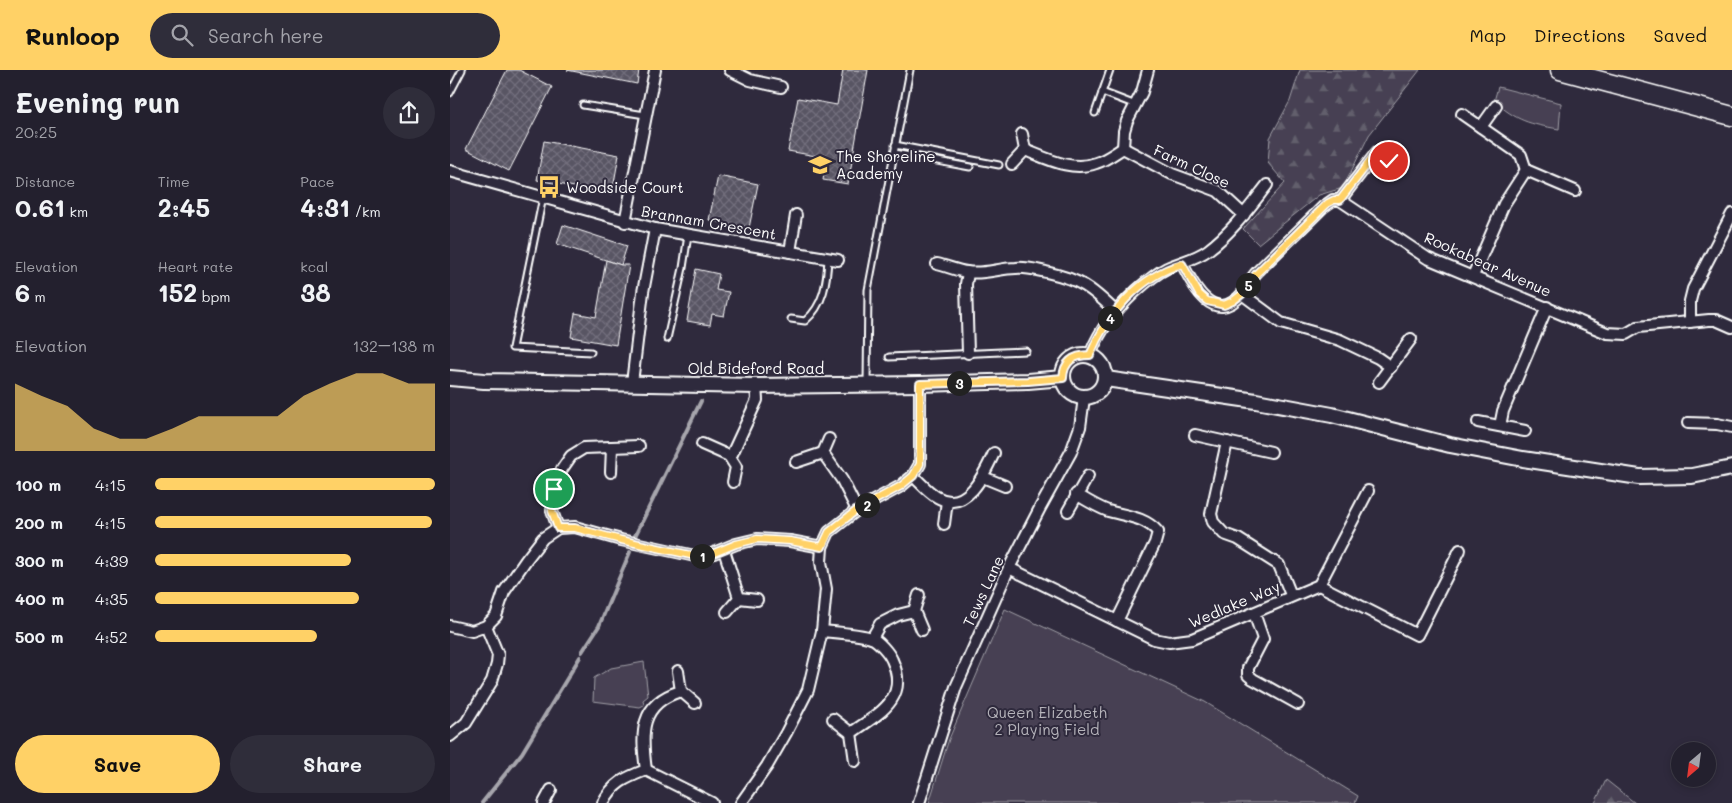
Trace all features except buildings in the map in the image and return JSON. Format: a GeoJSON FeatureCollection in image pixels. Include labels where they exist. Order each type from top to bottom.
{"type":"FeatureCollection","features":[{"type":"Feature","properties":{"kind":"highway"},"geometry":{"type":"LineString","coordinates":[[1560,70],[1732,116]]}},
{"type":"Feature","properties":{"kind":"street"},"geometry":{"type":"LineString","coordinates":[[625,222],[655,70]]}},
{"type":"Feature","properties":{"kind":"street"},"geometry":{"type":"LineString","coordinates":[[730,70],[750,80],[781,88]]}},
{"type":"Feature","properties":{"kind":"street"},"geometry":{"type":"LineString","coordinates":[[1026,150],[1063,165],[1075,166],[1097,163],[1124,148],[1124,131],[1142,92],[1148,70]]}},
{"type":"Feature","properties":{"kind":"street"},"geometry":{"type":"LineString","coordinates":[[1481,127],[1496,106]]}},
{"type":"Feature","properties":{"kind":"street"},"geometry":{"type":"LineString","coordinates":[[1462,114],[1521,155],[1526,170],[1575,191]]}},
{"type":"Feature","properties":{"kind":"street"},"geometry":{"type":"LineString","coordinates":[[1022,134],[1026,150]]}},
{"type":"Feature","properties":{"kind":"street","name":"Farm Close"},"geometry":{"type":"LineString","coordinates":[[1124,148],[1172,174],[1218,192],[1244,215]]}},
{"type":"Feature","properties":{"kind":"street"},"geometry":{"type":"LineString","coordinates":[[1012,164],[1026,150]]}},
{"type":"Feature","properties":{"kind":"street"},"geometry":{"type":"LineString","coordinates":[[1182,264],[1196,289],[1207,301],[1224,305],[1233,301],[1242,294],[1256,274],[1323,207],[1334,200],[1340,200],[1377,152],[1389,161]]}},
{"type":"Feature","properties":{"kind":"street"},"geometry":{"type":"LineString","coordinates":[[1473,276],[1504,204],[1526,170]]}},
{"type":"Feature","properties":{"kind":"street","name":"Brannam Crescent"},"geometry":{"type":"LineString","coordinates":[[450,171],[655,229],[833,259]]}},
{"type":"Feature","properties":{"kind":"street"},"geometry":{"type":"LineString","coordinates":[[1090,355],[1097,336],[1115,311],[1150,278],[1167,268],[1182,264],[1207,251],[1228,233],[1267,185]]}},
{"type":"Feature","properties":{"kind":"street","name":"Rookabear Avenue"},"geometry":{"type":"LineString","coordinates":[[1340,200],[1427,258],[1547,307],[1607,334],[1626,334],[1638,327],[1716,320],[1732,327]]}},
{"type":"Feature","properties":{"kind":"street"},"geometry":{"type":"LineString","coordinates":[[1690,322],[1690,301],[1693,289],[1732,214]]}},
{"type":"Feature","properties":{"kind":"street","name":"Brannam Crescent"},"geometry":{"type":"LineString","coordinates":[[790,252],[796,215]]}},
{"type":"Feature","properties":{"kind":"street"},"geometry":{"type":"LineString","coordinates":[[632,383],[644,292],[655,229]]}},
{"type":"Feature","properties":{"kind":"street"},"geometry":{"type":"LineString","coordinates":[[937,264],[968,273],[1030,268],[1069,277],[1083,284],[1115,311]]}},
{"type":"Feature","properties":{"kind":"street"},"geometry":{"type":"LineString","coordinates":[[968,273],[966,284],[968,353]]}},
{"type":"Feature","properties":{"kind":"street"},"geometry":{"type":"LineString","coordinates":[[1242,294],[1282,323],[1340,340],[1391,366]]}},
{"type":"Feature","properties":{"kind":"street"},"geometry":{"type":"LineString","coordinates":[[1500,426],[1503,411],[1547,307]]}},
{"type":"Feature","properties":{"kind":"street"},"geometry":{"type":"LineString","coordinates":[[1379,382],[1411,339]]}},
{"type":"Feature","properties":{"kind":"street"},"geometry":{"type":"LineString","coordinates":[[1080,355],[1090,355],[1103,365],[1106,379],[1096,394],[1084,398],[1076,396],[1069,391],[1063,378],[1068,362],[1080,355]]}},
{"type":"Feature","properties":{"kind":"street","name":"Old Bideford Road"},"geometry":{"type":"LineString","coordinates":[[450,378],[484,381],[756,386],[920,384],[1028,381],[1063,378]]}},
{"type":"Feature","properties":{"kind":"street"},"geometry":{"type":"LineString","coordinates":[[1106,379],[1256,400],[1332,415],[1450,445],[1631,476],[1692,476],[1732,468]]}},
{"type":"Feature","properties":{"kind":"street"},"geometry":{"type":"LineString","coordinates":[[741,803],[767,766],[808,690],[822,631],[826,589],[821,562],[822,547],[829,532],[857,510],[901,486],[913,476],[920,464],[920,384]]}},
{"type":"Feature","properties":{"kind":"street"},"geometry":{"type":"LineString","coordinates":[[729,456],[732,454],[757,400],[756,386]]}},
{"type":"Feature","properties":{"kind":"street","name":"Tews Lane"},"geometry":{"type":"LineString","coordinates":[[919,803],[956,687],[1010,568],[1071,452],[1080,427],[1084,398]]}},
{"type":"Feature","properties":{"kind":"street"},"geometry":{"type":"LineString","coordinates":[[1478,422],[1526,431]]}},
{"type":"Feature","properties":{"kind":"street"},"geometry":{"type":"LineString","coordinates":[[1688,423],[1717,424],[1732,427]]}},
{"type":"Feature","properties":{"kind":"street"},"geometry":{"type":"LineString","coordinates":[[1195,435],[1271,452]]}},
{"type":"Feature","properties":{"kind":"street"},"geometry":{"type":"LineString","coordinates":[[796,462],[823,453],[829,439]]}},
{"type":"Feature","properties":{"kind":"street"},"geometry":{"type":"LineString","coordinates":[[1227,442],[1211,514],[1213,522],[1224,534],[1245,544],[1279,565],[1291,596]]}},
{"type":"Feature","properties":{"kind":"street"},"geometry":{"type":"LineString","coordinates":[[702,444],[729,456],[736,467],[733,482]]}},
{"type":"Feature","properties":{"kind":"street"},"geometry":{"type":"LineString","coordinates":[[558,528],[552,511],[554,489],[562,469],[571,456],[584,448],[639,446]]}},
{"type":"Feature","properties":{"kind":"street"},"geometry":{"type":"LineString","coordinates":[[611,472],[612,448]]}},
{"type":"Feature","properties":{"kind":"street"},"geometry":{"type":"LineString","coordinates":[[823,453],[842,480],[857,510]]}},
{"type":"Feature","properties":{"kind":"street"},"geometry":{"type":"LineString","coordinates":[[913,476],[936,497],[947,501],[963,499],[983,477],[994,454]]}},
{"type":"Feature","properties":{"kind":"street"},"geometry":{"type":"LineString","coordinates":[[1068,511],[1088,476]]}},
{"type":"Feature","properties":{"kind":"street"},"geometry":{"type":"LineString","coordinates":[[983,477],[1005,486]]}},
{"type":"Feature","properties":{"kind":"street"},"geometry":{"type":"LineString","coordinates":[[1368,490],[1319,585],[1416,636],[1460,550]]}},
{"type":"Feature","properties":{"kind":"street"},"geometry":{"type":"LineString","coordinates":[[1076,494],[1106,510],[1132,515],[1154,527],[1158,532],[1156,543],[1117,621]]}},
{"type":"Feature","properties":{"kind":"street"},"geometry":{"type":"LineString","coordinates":[[944,524],[947,501]]}},
{"type":"Feature","properties":{"kind":"street"},"geometry":{"type":"LineString","coordinates":[[450,626],[472,631],[486,626],[496,616],[504,592],[526,560],[543,538],[558,528],[575,528],[695,556],[709,555],[736,544],[757,539],[790,541],[822,547]]}},
{"type":"Feature","properties":{"kind":"street"},"geometry":{"type":"LineString","coordinates":[[724,550],[739,598]]}},
{"type":"Feature","properties":{"kind":"street","name":"Wedlake Way"},"geometry":{"type":"LineString","coordinates":[[1010,568],[1154,640],[1180,642],[1192,639],[1319,585]]}},
{"type":"Feature","properties":{"kind":"street"},"geometry":{"type":"LineString","coordinates":[[919,595],[914,611],[922,630]]}},
{"type":"Feature","properties":{"kind":"street"},"geometry":{"type":"LineString","coordinates":[[739,598],[757,600]]}},
{"type":"Feature","properties":{"kind":"street"},"geometry":{"type":"LineString","coordinates":[[727,612],[739,598]]}},
{"type":"Feature","properties":{"kind":"street"},"geometry":{"type":"LineString","coordinates":[[872,638],[880,624],[898,615],[914,611]]}},
{"type":"Feature","properties":{"kind":"street"},"geometry":{"type":"LineString","coordinates":[[1254,613],[1263,639],[1248,668],[1248,675],[1298,704]]}},
{"type":"Feature","properties":{"kind":"street"},"geometry":{"type":"LineString","coordinates":[[450,736],[466,723],[492,681],[498,655],[486,626]]}},
{"type":"Feature","properties":{"kind":"street"},"geometry":{"type":"LineString","coordinates":[[822,631],[872,638],[890,655],[895,666],[897,683],[895,696],[884,711],[850,733]]}},
{"type":"Feature","properties":{"kind":"street"},"geometry":{"type":"LineString","coordinates":[[678,671],[681,691],[695,703]]}},
{"type":"Feature","properties":{"kind":"street"},"geometry":{"type":"LineString","coordinates":[[646,770],[642,734],[646,720],[654,706],[661,699],[681,691]]}},
{"type":"Feature","properties":{"kind":"street"},"geometry":{"type":"LineString","coordinates":[[833,719],[850,733],[855,760]]}},
{"type":"Feature","properties":{"kind":"street"},"geometry":{"type":"LineString","coordinates":[[603,803],[613,787],[626,778],[646,770],[712,803]]}},
{"type":"Feature","properties":{"kind":"street"},"geometry":{"type":"LineString","coordinates":[[544,803],[551,790]]}},
{"type":"Feature","properties":{"kind":"lane"},"geometry":{"type":"LineString","coordinates":[[450,93],[462,70]]}},
{"type":"Feature","properties":{"kind":"lane"},"geometry":{"type":"LineString","coordinates":[[867,384],[868,290],[910,70]]}},
{"type":"Feature","properties":{"kind":"lane"},"geometry":{"type":"LineString","coordinates":[[1095,113],[1110,70]]}},
{"type":"Feature","properties":{"kind":"lane"},"geometry":{"type":"LineString","coordinates":[[1102,92],[1136,105]]}},
{"type":"Feature","properties":{"kind":"lane"},"geometry":{"type":"LineString","coordinates":[[583,105],[645,114]]}},
{"type":"Feature","properties":{"kind":"lane"},"geometry":{"type":"LineString","coordinates":[[895,145],[999,165]]}},
{"type":"Feature","properties":{"kind":"lane"},"geometry":{"type":"LineString","coordinates":[[894,153],[970,167]]}},
{"type":"Feature","properties":{"kind":"lane"},"geometry":{"type":"LineString","coordinates":[[543,197],[512,348],[591,352]]}},
{"type":"Feature","properties":{"kind":"lane"},"geometry":{"type":"LineString","coordinates":[[667,339],[683,268],[688,235]]}},
{"type":"Feature","properties":{"kind":"lane"},"geometry":{"type":"LineString","coordinates":[[791,319],[804,321],[817,306],[825,288],[833,259]]}},
{"type":"Feature","properties":{"kind":"lane"},"geometry":{"type":"LineString","coordinates":[[890,357],[1026,351]]}},
{"type":"Feature","properties":{"kind":"green space"},"geometry":{"type":"Polygon","coordinates":[[[1300,70],[1420,70],[1369,135],[1343,188],[1319,195],[1258,244],[1243,229],[1285,183],[1268,163],[1270,138],[1290,101],[1300,70]]]}},
{"type":"Feature","properties":{"kind":"green space"},"geometry":{"type":"Polygon","coordinates":[[[1498,87],[1561,103],[1559,129],[1524,121],[1510,113],[1494,101],[1498,87]]]}},
{"type":"Feature","properties":{"kind":"green space","name":"Queen Elizabeth 2 Playing Field"},"geometry":{"type":"Polygon","coordinates":[[[1005,609],[1205,702],[1358,796],[1355,803],[929,803],[949,739],[1005,609]]]}},
{"type":"Feature","properties":{"kind":"green space"},"geometry":{"type":"Polygon","coordinates":[[[644,662],[648,696],[643,700],[644,705],[640,707],[593,701],[594,678],[611,668],[644,662]]]}},
{"type":"Feature","properties":{"kind":"green space"},"geometry":{"type":"Polygon","coordinates":[[[1606,780],[1635,803],[1595,803],[1606,780]]]}},
{"type":"Feature","properties":{"kind":"waterway"},"geometry":{"type":"LineString","coordinates":[[635,536],[701,401]]}},
{"type":"Feature","properties":{"kind":"waterway"},"geometry":{"type":"LineString","coordinates":[[582,652],[599,626],[630,552]]}},
{"type":"Feature","properties":{"kind":"waterway"},"geometry":{"type":"LineString","coordinates":[[482,803],[522,753],[580,657]]}},
{"type":"Feature","properties":{"kind":"place","name":"The Shoreline Academy"},"geometry":{"type":"Point","coordinates":[820,165]}},
{"type":"Feature","properties":{"kind":"place","name":"Woodside Court"},"geometry":{"type":"Point","coordinates":[549,187]}},
{"type":"Feature","properties":{"kind":"route"},"geometry":{"type":"LineString","coordinates":[[554,489],[552,511],[558,528],[575,528],[695,556],[709,555],[736,544],[757,539],[790,541],[822,547],[829,532],[839,524],[857,510],[901,486],[913,476],[920,464],[920,384],[1028,381],[1063,378],[1068,362],[1080,355],[1090,355],[1097,336],[1115,311],[1150,278],[1167,268],[1182,264],[1192,284],[1207,301],[1224,305],[1233,301],[1242,294],[1256,274],[1328,203],[1340,200],[1377,152],[1389,161]]}}]}
